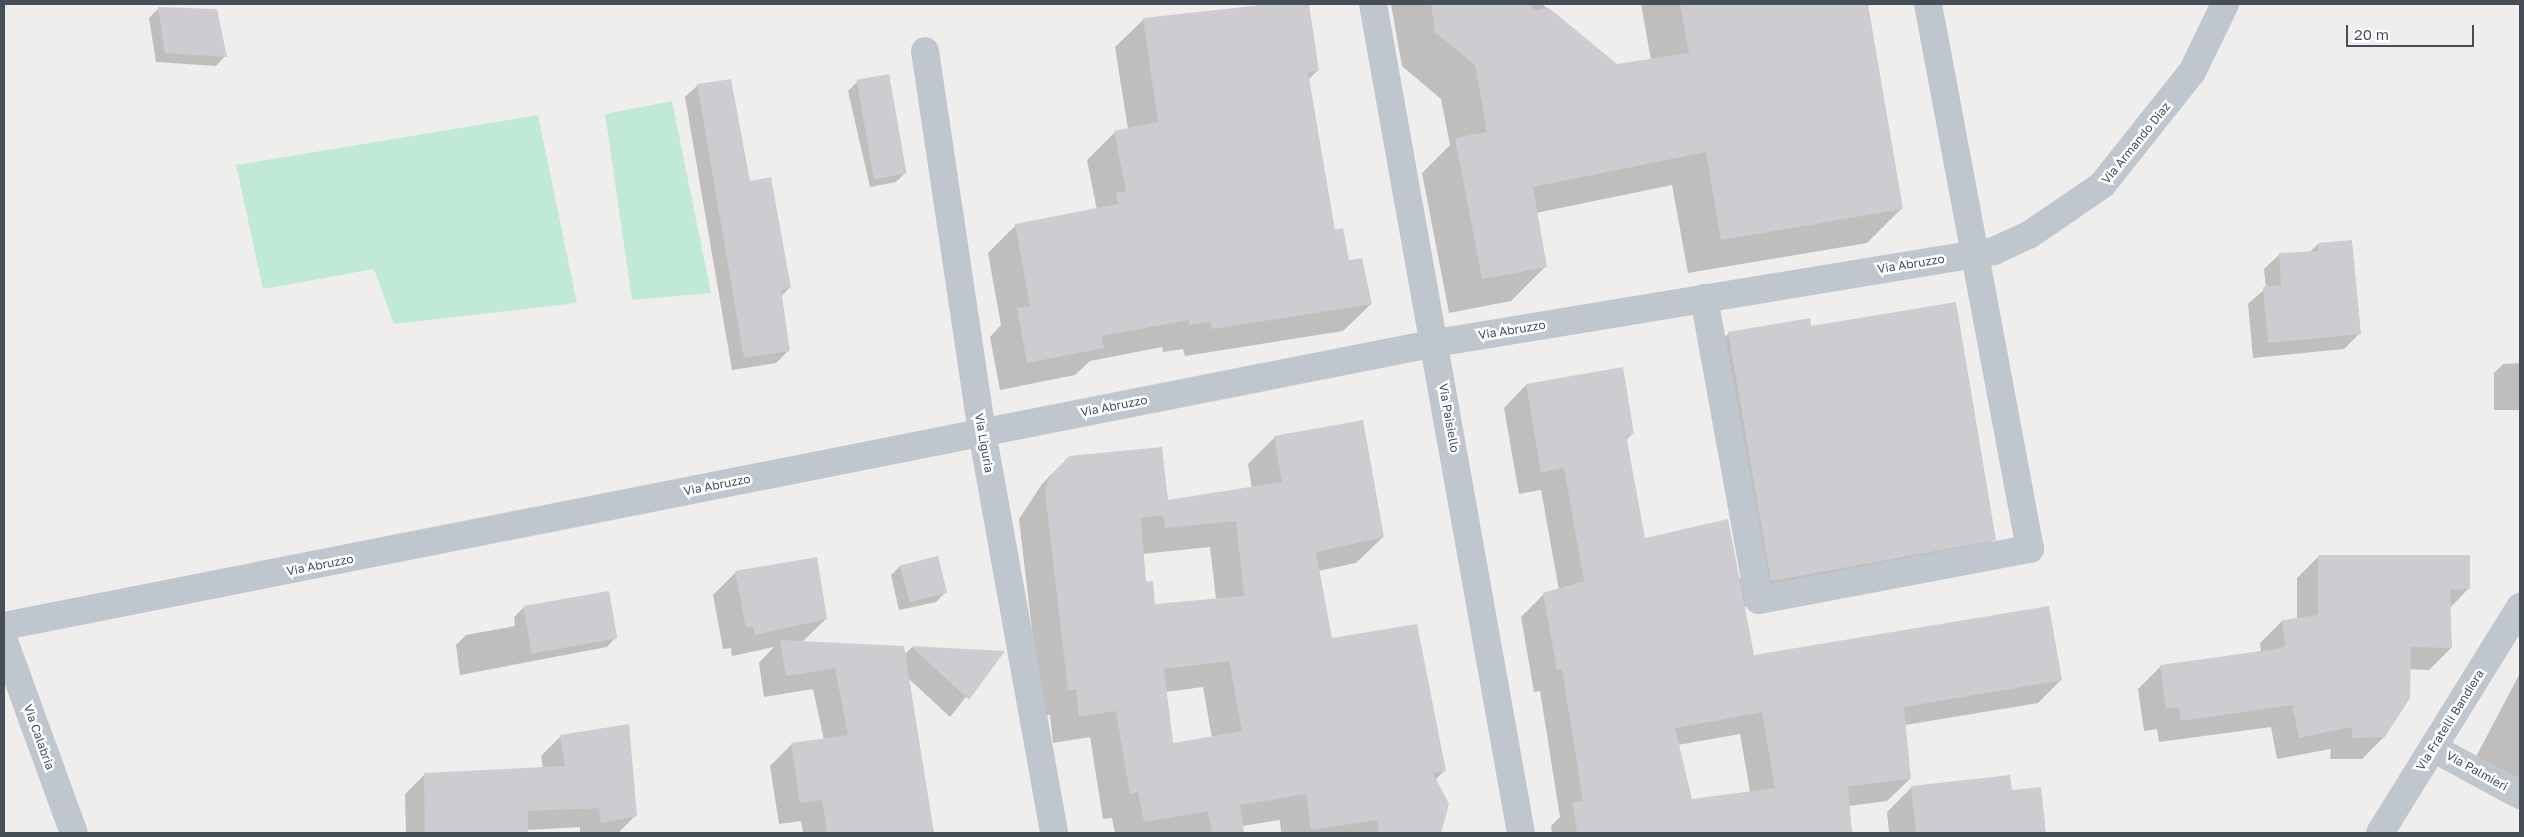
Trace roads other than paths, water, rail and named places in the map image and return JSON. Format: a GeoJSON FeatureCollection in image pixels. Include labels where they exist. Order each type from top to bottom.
{"type":"FeatureCollection","features":[{"type":"Feature","properties":{"kind":"street","name":"Via Paisiello"},"geometry":{"type":"LineString","coordinates":[[1373,4],[1436,343],[1521,833]]}},
{"type":"Feature","properties":{"kind":"street"},"geometry":{"type":"LineString","coordinates":[[1704,298],[1759,600],[2030,549],[1978,253],[1928,4]]}},
{"type":"Feature","properties":{"kind":"street","name":"Via Armando Diaz"},"geometry":{"type":"LineString","coordinates":[[1978,253],[2029,235],[2102,185],[2192,72],[2225,4]]}},
{"type":"Feature","properties":{"kind":"street","name":"Via Liguria"},"geometry":{"type":"LineString","coordinates":[[925,51],[982,432],[1054,833]]}},
{"type":"Feature","properties":{"kind":"street","name":"Via Abruzzo"},"geometry":{"type":"LineString","coordinates":[[4,626],[1436,343],[1978,253]]}},
{"type":"Feature","properties":{"kind":"street","name":"Via Fratelli Bandiera"},"geometry":{"type":"LineString","coordinates":[[2380,833],[2520,607]]}},
{"type":"Feature","properties":{"kind":"street","name":"Via Calabria"},"geometry":{"type":"LineString","coordinates":[[4,641],[74,833]]}},
{"type":"Feature","properties":{"kind":"street","name":"Via Palmieri"},"geometry":{"type":"LineString","coordinates":[[2433,748],[2520,795]]}}]}
